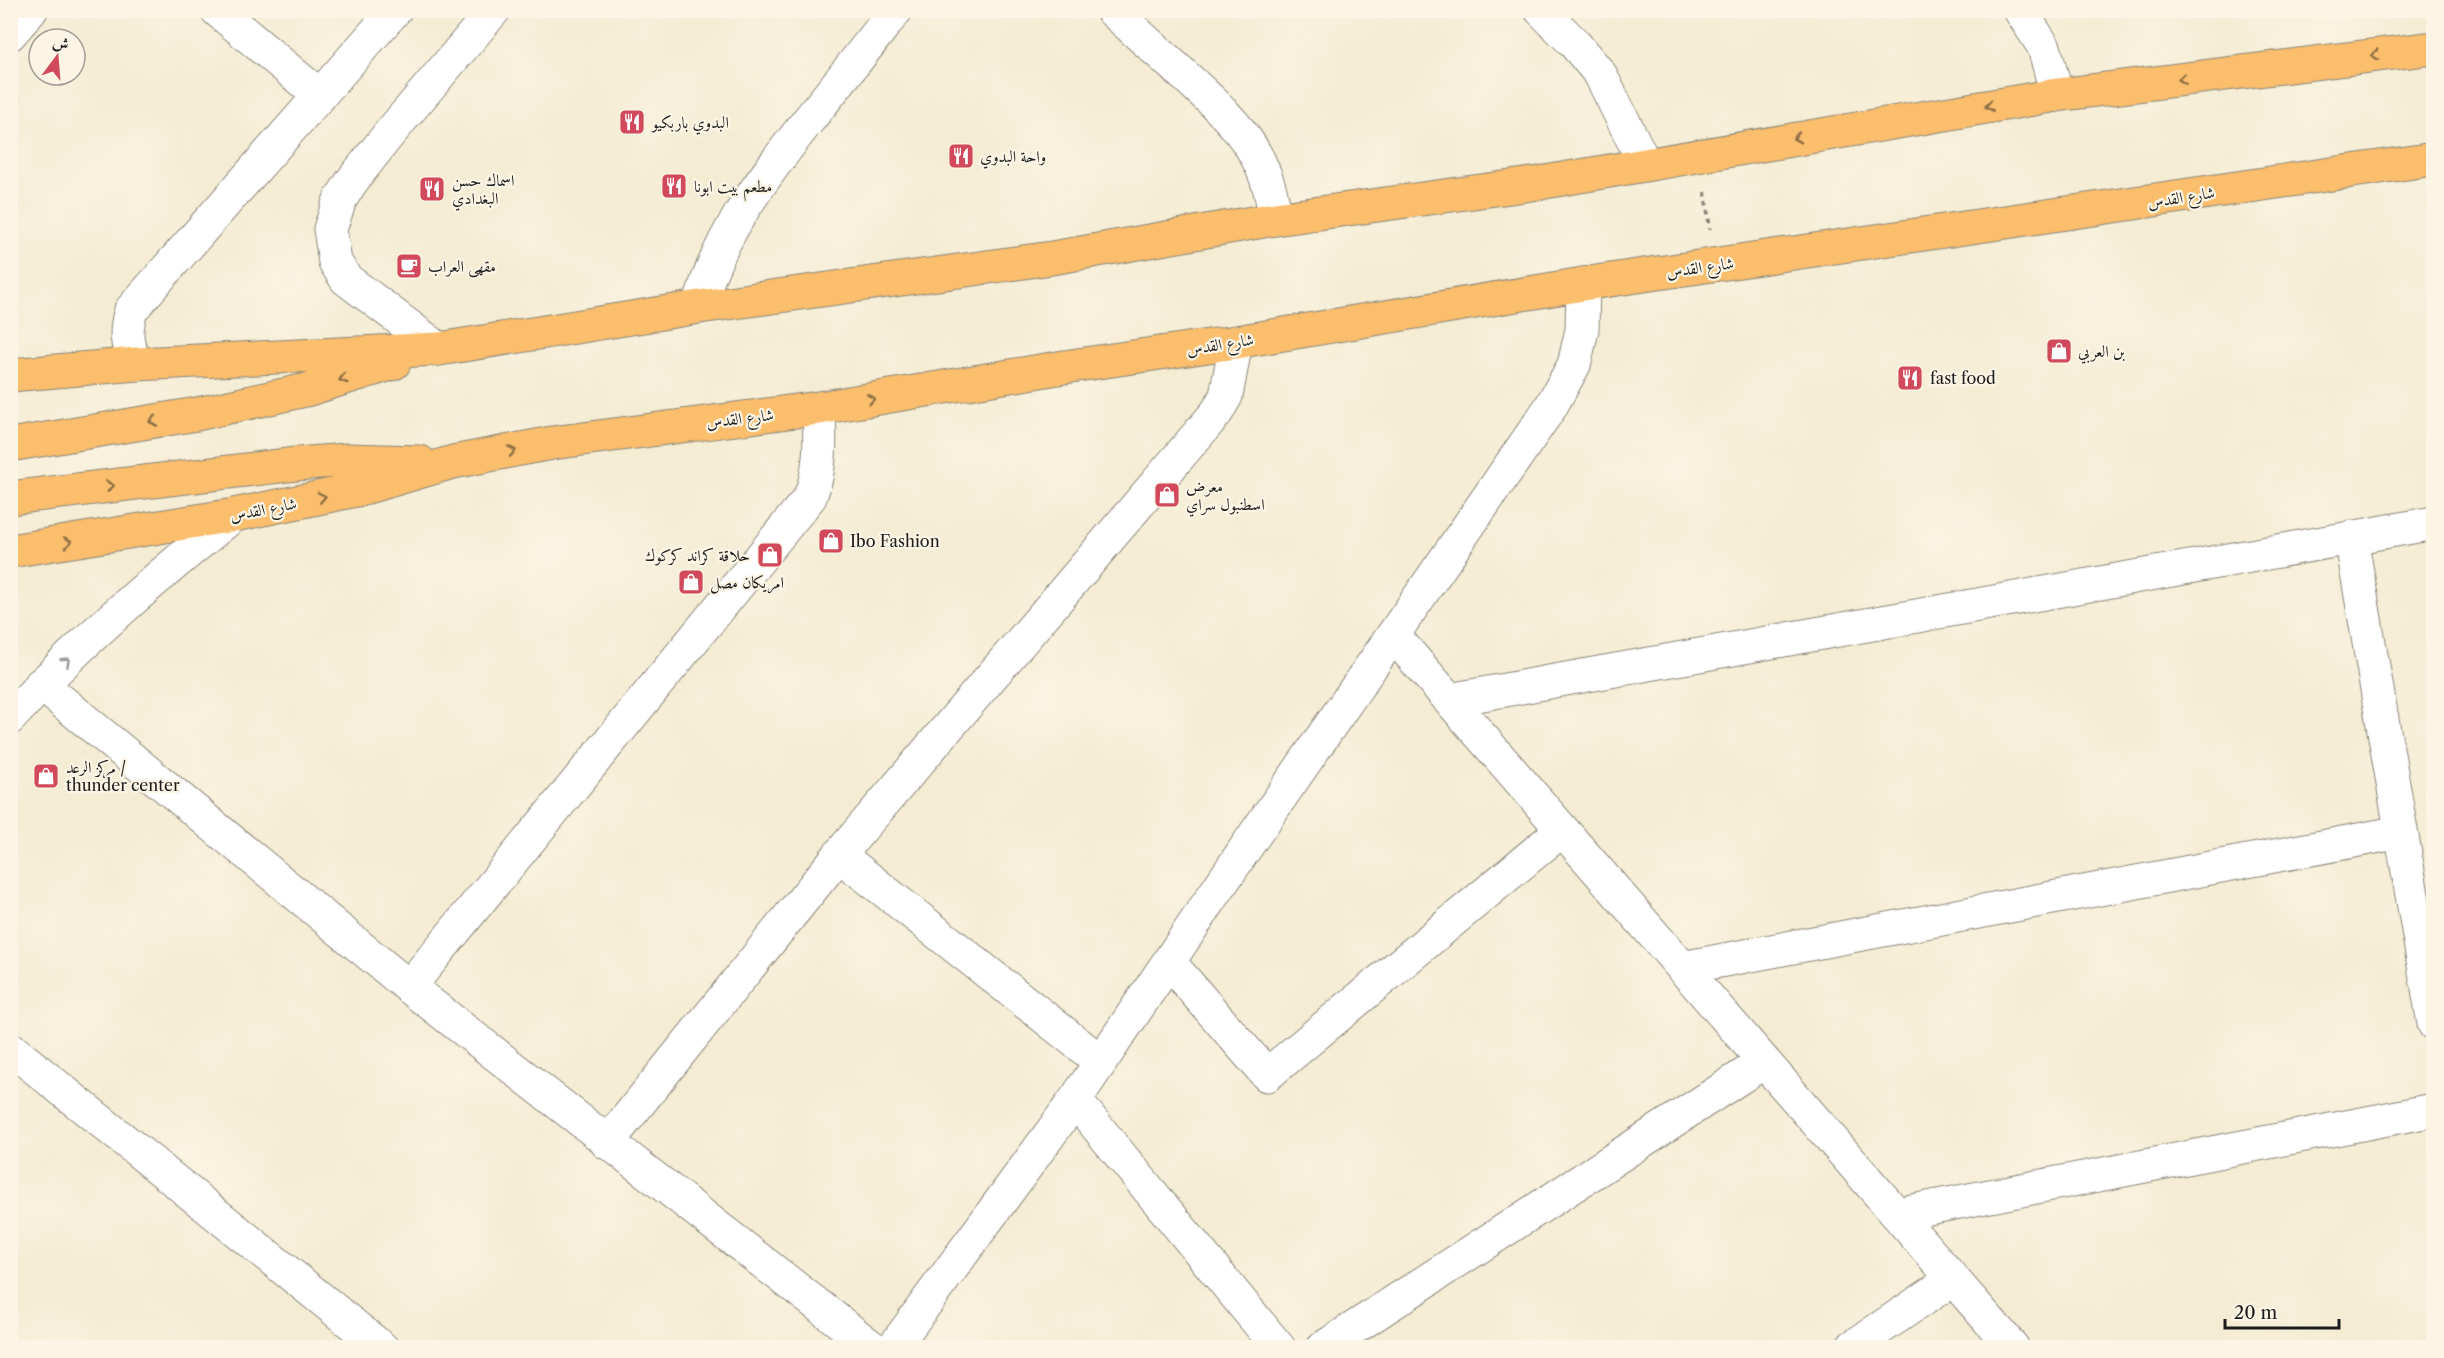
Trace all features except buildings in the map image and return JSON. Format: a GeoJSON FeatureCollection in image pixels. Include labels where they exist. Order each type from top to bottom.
{"type":"FeatureCollection","features":[{"type":"Feature","properties":{"kind":"main road"},"geometry":{"type":"LineString","coordinates":[[10,375],[137,364],[439,349],[699,307],[1052,258],[1275,219],[1539,183],[2057,95],[2433,48]]}},
{"type":"Feature","properties":{"kind":"main road","name":"شارع القدس"},"geometry":{"type":"LineString","coordinates":[[10,551],[234,515],[361,489],[453,462],[552,442],[819,408],[1583,284],[2433,159]]}},
{"type":"Feature","properties":{"kind":"main road"},"geometry":{"type":"LineString","coordinates":[[10,445],[197,414],[306,390],[439,349]]}},
{"type":"Feature","properties":{"kind":"main road"},"geometry":{"type":"LineString","coordinates":[[10,498],[296,464],[347,460],[453,462]]}},
{"type":"Feature","properties":{"kind":"street"},"geometry":{"type":"LineString","coordinates":[[10,34],[32,10]]}},
{"type":"Feature","properties":{"kind":"street"},"geometry":{"type":"LineString","coordinates":[[217,10],[320,96]]}},
{"type":"Feature","properties":{"kind":"street"},"geometry":{"type":"LineString","coordinates":[[137,364],[126,342],[126,325],[131,310],[395,10]]}},
{"type":"Feature","properties":{"kind":"street"},"geometry":{"type":"LineString","coordinates":[[439,349],[346,279],[335,262],[330,229],[337,207],[352,181],[388,134],[494,10]]}},
{"type":"Feature","properties":{"kind":"street"},"geometry":{"type":"LineString","coordinates":[[699,307],[712,264],[763,178],[896,10]]}},
{"type":"Feature","properties":{"kind":"street"},"geometry":{"type":"LineString","coordinates":[[1112,10],[1235,123],[1255,151],[1267,175],[1275,219]]}},
{"type":"Feature","properties":{"kind":"street"},"geometry":{"type":"LineString","coordinates":[[1540,10],[1574,43],[1600,74],[1645,164]]}},
{"type":"Feature","properties":{"kind":"street"},"geometry":{"type":"LineString","coordinates":[[2020,10],[2044,47],[2057,95]]}},
{"type":"Feature","properties":{"kind":"street"},"geometry":{"type":"LineString","coordinates":[[41,684],[409,987],[608,1143],[894,1345],[1075,1100],[1550,408],[1574,365],[1582,330],[1583,284]]}},
{"type":"Feature","properties":{"kind":"street"},"geometry":{"type":"LineString","coordinates":[[608,1143],[838,855],[1217,412],[1226,396],[1236,342]]}},
{"type":"Feature","properties":{"kind":"street"},"geometry":{"type":"LineString","coordinates":[[409,987],[810,496],[818,477],[819,408]]}},
{"type":"Feature","properties":{"kind":"street"},"geometry":{"type":"LineString","coordinates":[[10,718],[41,684],[171,565],[234,515]]}},
{"type":"Feature","properties":{"kind":"street"},"geometry":{"type":"LineString","coordinates":[[1449,700],[2433,523]]}},
{"type":"Feature","properties":{"kind":"street"},"geometry":{"type":"LineString","coordinates":[[2350,537],[2433,1024]]}},
{"type":"Feature","properties":{"kind":"street"},"geometry":{"type":"LineString","coordinates":[[1394,636],[2013,1347]]}},
{"type":"Feature","properties":{"kind":"street"},"geometry":{"type":"LineString","coordinates":[[1169,962],[1267,1075],[1562,830]]}},
{"type":"Feature","properties":{"kind":"street"},"geometry":{"type":"LineString","coordinates":[[1682,968],[2401,832]]}},
{"type":"Feature","properties":{"kind":"street"},"geometry":{"type":"LineString","coordinates":[[838,855],[1101,1062]]}},
{"type":"Feature","properties":{"kind":"street"},"geometry":{"type":"LineString","coordinates":[[10,1048],[382,1347]]}},
{"type":"Feature","properties":{"kind":"street"},"geometry":{"type":"LineString","coordinates":[[1323,1347],[1764,1062]]}},
{"type":"Feature","properties":{"kind":"street"},"geometry":{"type":"LineString","coordinates":[[1075,1100],[1279,1347]]}},
{"type":"Feature","properties":{"kind":"street"},"geometry":{"type":"LineString","coordinates":[[1897,1214],[2433,1110]]}},
{"type":"Feature","properties":{"kind":"street"},"geometry":{"type":"LineString","coordinates":[[1851,1347],[1953,1279]]}},
{"type":"Feature","properties":{"kind":"path"},"geometry":{"type":"LineString","coordinates":[[1699,155],[1716,265]]}},
{"type":"Feature","properties":{"kind":"place","name":"البدوي باربكيو"},"geometry":{"type":"Point","coordinates":[632,122]}},
{"type":"Feature","properties":{"kind":"place","name":"واحة البدوي"},"geometry":{"type":"Point","coordinates":[961,156]}},
{"type":"Feature","properties":{"kind":"place","name":"مطعم بيت ابونا"},"geometry":{"type":"Point","coordinates":[674,186]}},
{"type":"Feature","properties":{"kind":"place","name":"اسماك حسن البغدادي"},"geometry":{"type":"Point","coordinates":[432,189]}},
{"type":"Feature","properties":{"kind":"place","name":"مقهى العراب"},"geometry":{"type":"Point","coordinates":[409,266]}},
{"type":"Feature","properties":{"kind":"place","name":"بن العربي"},"geometry":{"type":"Point","coordinates":[2059,351]}},
{"type":"Feature","properties":{"kind":"place","name":"fast food"},"geometry":{"type":"Point","coordinates":[1910,378]}},
{"type":"Feature","properties":{"kind":"place","name":"معرض اسطنبول سراي"},"geometry":{"type":"Point","coordinates":[1167,495]}},
{"type":"Feature","properties":{"kind":"place","name":"Ibo Fashion"},"geometry":{"type":"Point","coordinates":[831,541]}},
{"type":"Feature","properties":{"kind":"place","name":"حلاقة كراند كركوك"},"geometry":{"type":"Point","coordinates":[770,555]}},
{"type":"Feature","properties":{"kind":"place","name":"امريكان مصل"},"geometry":{"type":"Point","coordinates":[691,582]}},
{"type":"Feature","properties":{"kind":"place","name":"مركز الرعد / thunder center"},"geometry":{"type":"Point","coordinates":[46,776]}}]}
